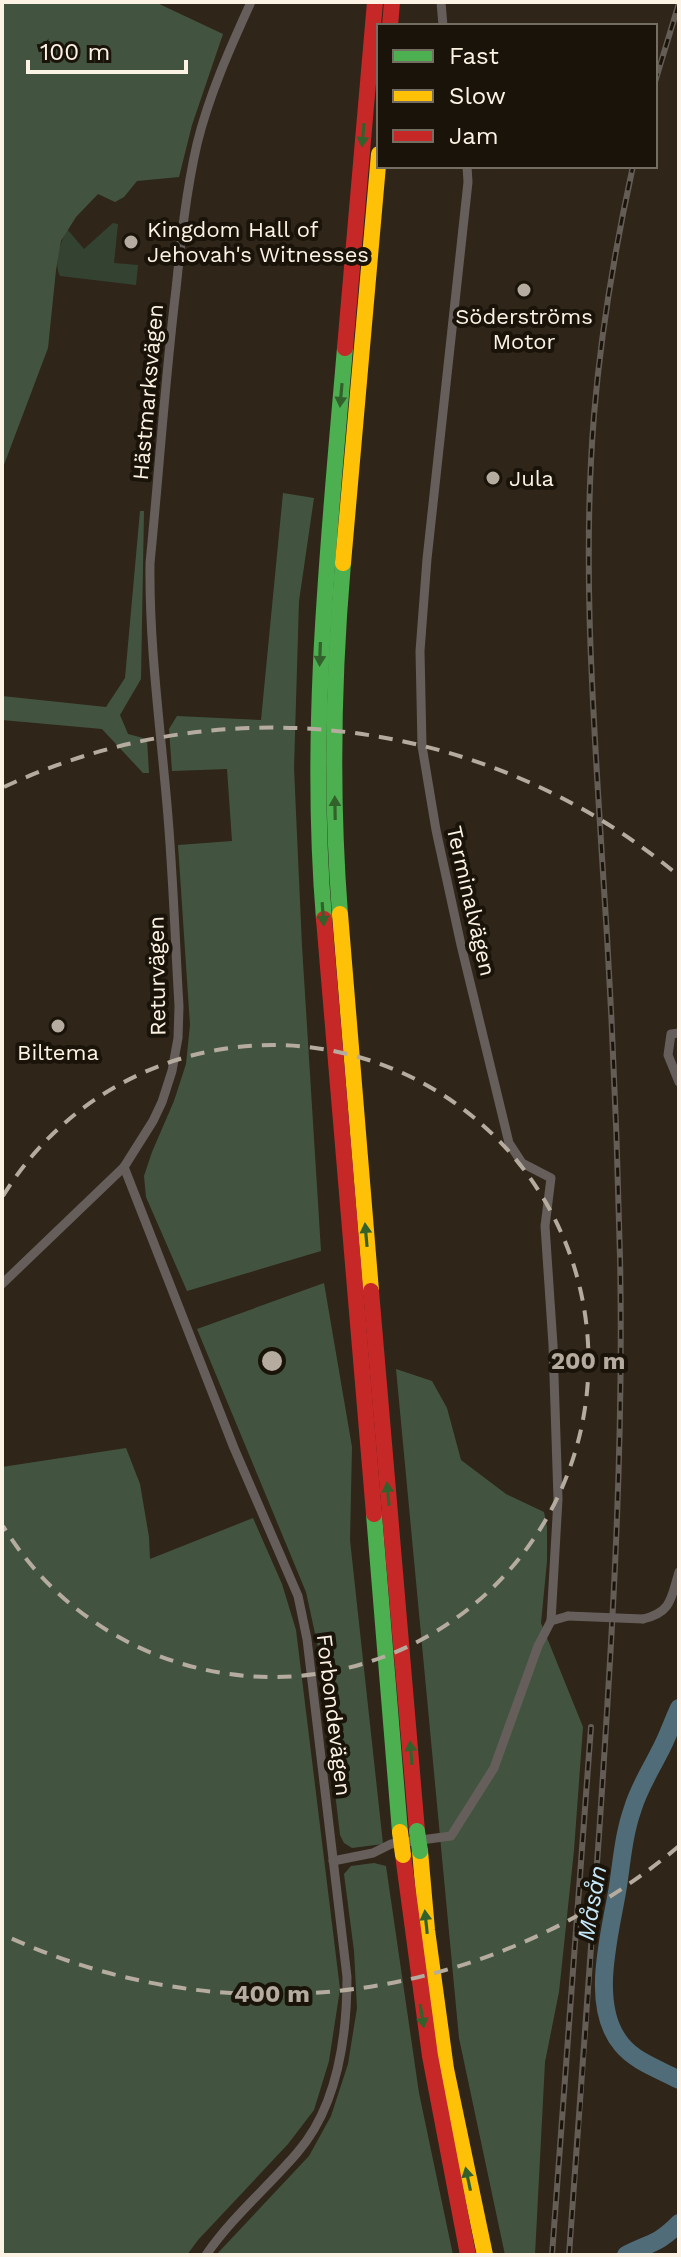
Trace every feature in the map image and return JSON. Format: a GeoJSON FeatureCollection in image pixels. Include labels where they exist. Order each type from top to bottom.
{"type":"FeatureCollection","features":[{"type":"Feature","properties":{"kind":"highway"},"geometry":{"type":"LineString","coordinates":[[375,2],[322,621],[318,802],[330,1003],[409,1831],[420,1851],[427,1930],[446,2069],[485,2255]]}},
{"type":"Feature","properties":{"kind":"highway"},"geometry":{"type":"LineString","coordinates":[[390,24],[392,2]]}},
{"type":"Feature","properties":{"kind":"highway"},"geometry":{"type":"LineString","coordinates":[[378,168],[338,620],[335,709],[338,890],[409,1831],[403,1855],[414,1963],[429,2058],[468,2255]]}},
{"type":"Feature","properties":{"kind":"street","name":"Hästmarksvägen"},"geometry":{"type":"LineString","coordinates":[[157,700],[150,563],[185,200],[207,107],[251,2]]}},
{"type":"Feature","properties":{"kind":"street"},"geometry":{"type":"LineString","coordinates":[[441,2],[443,24]]}},
{"type":"Feature","properties":{"kind":"street","name":"Terminalvägen"},"geometry":{"type":"LineString","coordinates":[[467,168],[421,636],[422,746],[436,830],[461,945],[509,1143],[522,1163],[551,1178],[545,1226],[558,1499],[551,1621]]}},
{"type":"Feature","properties":{"kind":"street","name":"Returvägen"},"geometry":{"type":"LineString","coordinates":[[2,1284],[124,1167],[153,1121],[172,1071],[178,1038],[179,1006],[157,700]]}},
{"type":"Feature","properties":{"kind":"street"},"geometry":{"type":"LineString","coordinates":[[675,1034],[668,1055],[679,1082]]}},
{"type":"Feature","properties":{"kind":"street","name":"Forbondevägen"},"geometry":{"type":"LineString","coordinates":[[124,1167],[234,1448],[298,1596],[307,1639],[347,1977],[344,2027],[333,2081],[317,2120],[299,2151],[229,2224],[206,2255]]}},
{"type":"Feature","properties":{"kind":"street"},"geometry":{"type":"LineString","coordinates":[[333,1861],[373,1853],[391,1844],[451,1836],[494,1768],[538,1646],[551,1621],[568,1616],[643,1619],[659,1615],[669,1603],[679,1572]]}},
{"type":"Feature","properties":{"kind":"green space"},"geometry":{"type":"Polygon","coordinates":[[[2,2],[155,2],[223,34],[192,125],[179,177],[137,181],[124,197],[115,202],[98,194],[76,217],[61,241],[48,348],[2,470],[2,2]]]}},
{"type":"Feature","properties":{"kind":"green space"},"geometry":{"type":"Polygon","coordinates":[[[113,223],[118,224],[114,263],[138,265],[136,285],[60,276],[58,259],[67,229],[84,249],[113,223]]]}},
{"type":"Feature","properties":{"kind":"green space"},"geometry":{"type":"Polygon","coordinates":[[[283,493],[314,498],[299,601],[294,768],[321,1251],[187,1291],[146,1197],[144,1176],[186,1064],[190,1025],[178,845],[232,841],[227,769],[172,771],[169,729],[177,716],[261,720],[283,493]]]}},
{"type":"Feature","properties":{"kind":"green space"},"geometry":{"type":"Polygon","coordinates":[[[140,511],[144,511],[141,679],[120,715],[128,734],[147,739],[149,773],[143,773],[102,729],[2,720],[2,696],[106,707],[125,678],[140,511]]]}},
{"type":"Feature","properties":{"kind":"green space"},"geometry":{"type":"Polygon","coordinates":[[[324,1283],[352,1447],[350,1540],[383,1844],[352,1848],[344,1843],[340,1835],[318,1647],[306,1592],[197,1329],[324,1283]]]}},
{"type":"Feature","properties":{"kind":"green space"},"geometry":{"type":"Polygon","coordinates":[[[396,1369],[432,1381],[447,1408],[461,1460],[506,1494],[544,1512],[547,1561],[541,1623],[583,1727],[559,1992],[545,2062],[535,2255],[505,2255],[459,2038],[396,1369]]]}},
{"type":"Feature","properties":{"kind":"green space"},"geometry":{"type":"Polygon","coordinates":[[[126,1448],[140,1484],[150,1559],[253,1518],[282,1584],[296,1630],[340,1989],[329,2061],[314,2110],[288,2144],[187,2255],[2,2255],[2,1467],[126,1448]]]}},
{"type":"Feature","properties":{"kind":"green space"},"geometry":{"type":"Polygon","coordinates":[[[374,1863],[386,1866],[419,2093],[453,2255],[216,2255],[309,2156],[331,2116],[348,2064],[357,2008],[354,1951],[344,1874],[351,1866],[374,1863]]]}},
{"type":"Feature","properties":{"kind":"waterway","name":"Måsån"},"geometry":{"type":"LineString","coordinates":[[679,1708],[630,1817],[607,1946],[604,1989],[612,2029],[622,2045],[641,2061],[679,2080]]}},
{"type":"Feature","properties":{"kind":"waterway","name":"Måsån"},"geometry":{"type":"LineString","coordinates":[[626,2255],[660,2239],[679,2223]]}},
{"type":"Feature","properties":{"kind":"railway"},"geometry":{"type":"LineString","coordinates":[[657,75],[679,3]]}},
{"type":"Feature","properties":{"kind":"railway"},"geometry":{"type":"LineString","coordinates":[[569,2255],[608,1690],[616,1546],[621,1329],[615,1107],[590,636],[589,526],[597,384],[615,259],[633,168]]}},
{"type":"Feature","properties":{"kind":"railway"},"geometry":{"type":"LineString","coordinates":[[552,2255],[591,1727]]}},
{"type":"Feature","properties":{"kind":"traffic: fast"},"geometry":{"type":"LineString","coordinates":[[324,919],[318,776],[319,704],[345,348]]}},
{"type":"Feature","properties":{"kind":"traffic: fast"},"geometry":{"type":"LineString","coordinates":[[340,914],[334,738],[343,563]]}},
{"type":"Feature","properties":{"kind":"traffic: fast"},"geometry":{"type":"LineString","coordinates":[[374,1514],[400,1832]]}},
{"type":"Feature","properties":{"kind":"traffic: fast"},"geometry":{"type":"LineString","coordinates":[[417,1831],[420,1851]]}},
{"type":"Feature","properties":{"kind":"traffic: slow"},"geometry":{"type":"LineString","coordinates":[[343,563],[378,168]]}},
{"type":"Feature","properties":{"kind":"traffic: slow"},"geometry":{"type":"LineString","coordinates":[[340,914],[371,1291]]}},
{"type":"Feature","properties":{"kind":"traffic: slow"},"geometry":{"type":"LineString","coordinates":[[400,1832],[403,1855]]}},
{"type":"Feature","properties":{"kind":"traffic: slow"},"geometry":{"type":"LineString","coordinates":[[420,1851],[427,1930],[446,2069],[485,2255]]}},
{"type":"Feature","properties":{"kind":"traffic: jam"},"geometry":{"type":"LineString","coordinates":[[345,348],[375,2]]}},
{"type":"Feature","properties":{"kind":"traffic: jam"},"geometry":{"type":"LineString","coordinates":[[390,24],[392,2]]}},
{"type":"Feature","properties":{"kind":"traffic: jam"},"geometry":{"type":"LineString","coordinates":[[324,919],[374,1514]]}},
{"type":"Feature","properties":{"kind":"traffic: jam"},"geometry":{"type":"LineString","coordinates":[[371,1291],[417,1831]]}},
{"type":"Feature","properties":{"kind":"traffic: jam"},"geometry":{"type":"LineString","coordinates":[[403,1855],[430,2056],[468,2255]]}},
{"type":"Feature","properties":{"kind":"place","name":"Kingdom Hall of Jehovah's Witnesses"},"geometry":{"type":"Point","coordinates":[131,242]}},
{"type":"Feature","properties":{"kind":"place","name":"Söderströms Motor"},"geometry":{"type":"Point","coordinates":[524,290]}},
{"type":"Feature","properties":{"kind":"place","name":"Jula"},"geometry":{"type":"Point","coordinates":[493,478]}},
{"type":"Feature","properties":{"kind":"place","name":"Biltema"},"geometry":{"type":"Point","coordinates":[58,1026]}}]}
